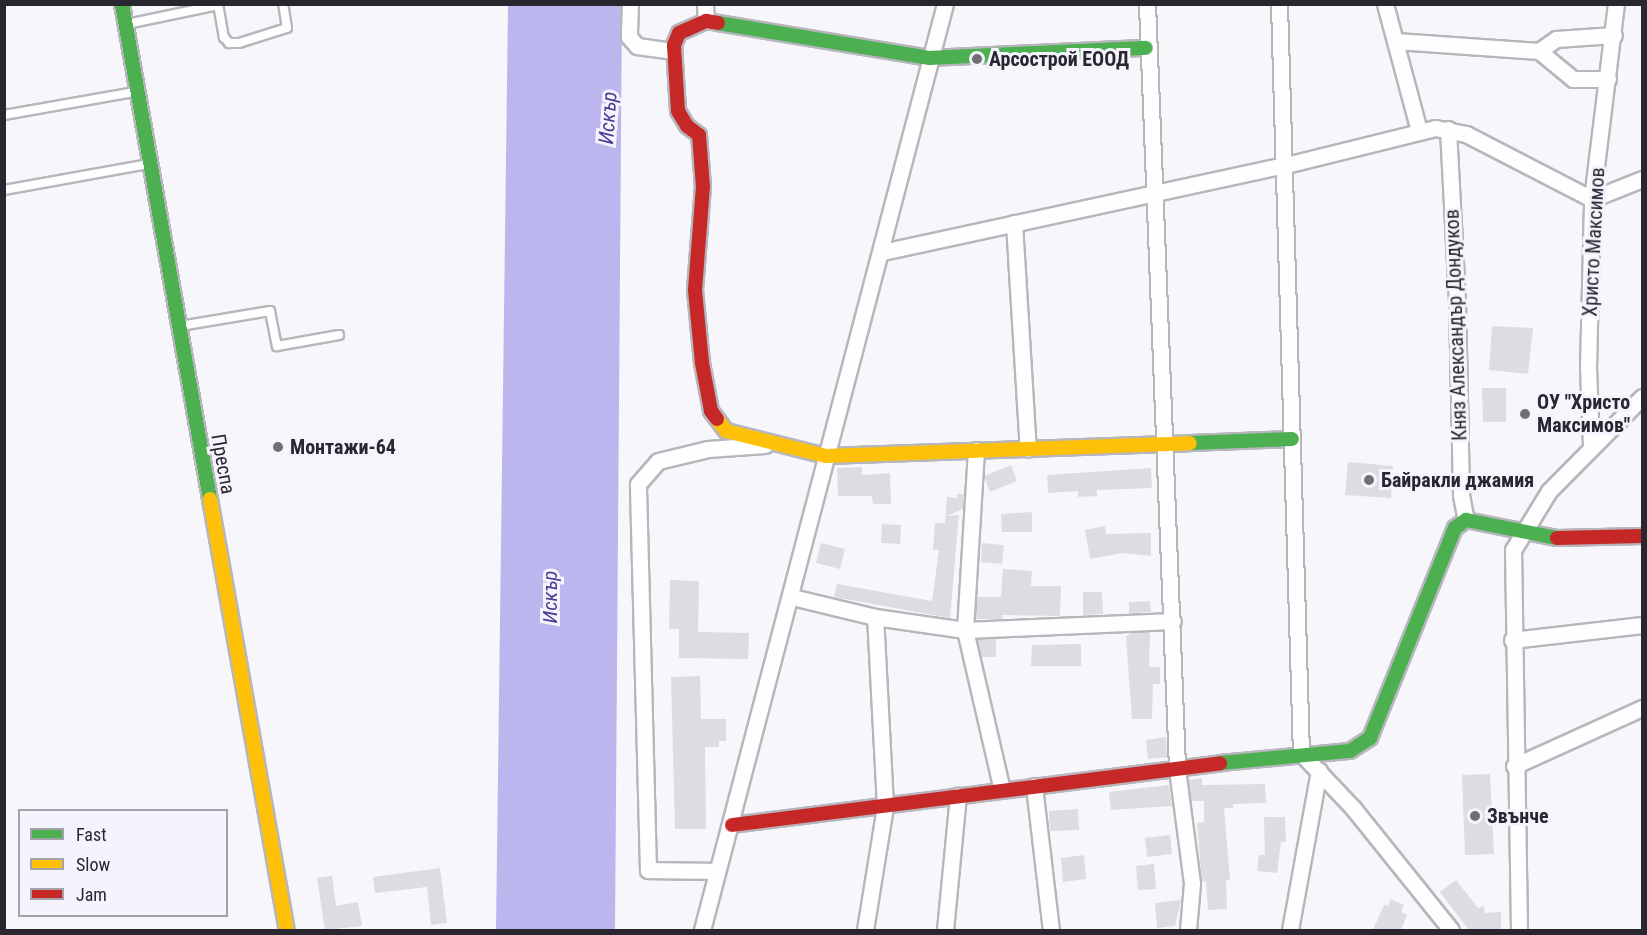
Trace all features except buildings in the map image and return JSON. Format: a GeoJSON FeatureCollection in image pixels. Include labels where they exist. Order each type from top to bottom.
{"type":"FeatureCollection","features":[{"type":"Feature","properties":{"kind":"street","name":"Преспа"},"geometry":{"type":"LineString","coordinates":[[122,4],[287,930]]}},
{"type":"Feature","properties":{"kind":"street"},"geometry":{"type":"LineString","coordinates":[[630,4],[630,37],[637,46],[674,51]]}},
{"type":"Feature","properties":{"kind":"street"},"geometry":{"type":"LineString","coordinates":[[705,4],[706,21]]}},
{"type":"Feature","properties":{"kind":"street"},"geometry":{"type":"LineString","coordinates":[[1147,4],[1146,48],[1166,444],[1177,769],[1192,883],[1188,930]]}},
{"type":"Feature","properties":{"kind":"street"},"geometry":{"type":"LineString","coordinates":[[1279,4],[1286,165],[1301,753],[1353,808],[1451,930]]}},
{"type":"Feature","properties":{"kind":"street"},"geometry":{"type":"LineString","coordinates":[[1385,4],[1419,130]]}},
{"type":"Feature","properties":{"kind":"street","name":"Христо Максимов"},"geometry":{"type":"LineString","coordinates":[[1591,446],[1588,368],[1592,199],[1616,4]]}},
{"type":"Feature","properties":{"kind":"street"},"geometry":{"type":"LineString","coordinates":[[702,930],[732,825],[792,597],[826,456],[882,252],[930,57],[946,5]]}},
{"type":"Feature","properties":{"kind":"street"},"geometry":{"type":"LineString","coordinates":[[1146,48],[930,57],[706,21],[679,33],[674,51],[678,111],[687,126],[699,135],[703,187],[695,290],[702,363],[711,411],[726,431],[772,445],[826,456],[1292,439]]}},
{"type":"Feature","properties":{"kind":"street"},"geometry":{"type":"LineString","coordinates":[[1539,51],[1556,39],[1614,34]]}},
{"type":"Feature","properties":{"kind":"street"},"geometry":{"type":"LineString","coordinates":[[1396,42],[1539,51],[1573,79],[1608,79]]}},
{"type":"Feature","properties":{"kind":"street"},"geometry":{"type":"LineString","coordinates":[[882,252],[1154,191],[1286,165],[1419,130],[1448,129],[1466,134],[1592,199],[1642,179]]}},
{"type":"Feature","properties":{"kind":"street","name":"Княз Александър Дондуков"},"geometry":{"type":"LineString","coordinates":[[1448,129],[1457,302],[1461,495],[1466,520]]}},
{"type":"Feature","properties":{"kind":"street"},"geometry":{"type":"LineString","coordinates":[[1014,223],[1028,449]]}},
{"type":"Feature","properties":{"kind":"street"},"geometry":{"type":"LineString","coordinates":[[1520,930],[1514,766],[1513,550],[1522,531],[1549,491],[1642,397]]}},
{"type":"Feature","properties":{"kind":"street"},"geometry":{"type":"LineString","coordinates":[[717,871],[648,870],[639,484],[658,461],[708,449],[772,445]]}},
{"type":"Feature","properties":{"kind":"street"},"geometry":{"type":"LineString","coordinates":[[976,450],[965,630],[1002,790]]}},
{"type":"Feature","properties":{"kind":"street"},"geometry":{"type":"LineString","coordinates":[[732,825],[1301,753],[1350,751],[1370,738],[1455,528],[1466,520],[1550,538],[1642,536]]}},
{"type":"Feature","properties":{"kind":"street"},"geometry":{"type":"LineString","coordinates":[[792,597],[875,617],[965,630],[1173,621]]}},
{"type":"Feature","properties":{"kind":"street"},"geometry":{"type":"LineString","coordinates":[[865,930],[885,806],[875,617]]}},
{"type":"Feature","properties":{"kind":"street"},"geometry":{"type":"LineString","coordinates":[[1512,640],[1642,625]]}},
{"type":"Feature","properties":{"kind":"street"},"geometry":{"type":"LineString","coordinates":[[1514,766],[1642,708]]}},
{"type":"Feature","properties":{"kind":"street"},"geometry":{"type":"LineString","coordinates":[[1290,930],[1319,771]]}},
{"type":"Feature","properties":{"kind":"street"},"geometry":{"type":"LineString","coordinates":[[1034,786],[1051,930]]}},
{"type":"Feature","properties":{"kind":"street"},"geometry":{"type":"LineString","coordinates":[[945,930],[958,796]]}},
{"type":"Feature","properties":{"kind":"lane"},"geometry":{"type":"LineString","coordinates":[[125,24],[218,5],[225,37],[229,43],[239,44],[286,28],[283,4]]}},
{"type":"Feature","properties":{"kind":"lane"},"geometry":{"type":"LineString","coordinates":[[4,116],[137,92]]}},
{"type":"Feature","properties":{"kind":"lane"},"geometry":{"type":"LineString","coordinates":[[4,190],[149,164]]}},
{"type":"Feature","properties":{"kind":"lane"},"geometry":{"type":"LineString","coordinates":[[178,326],[270,311],[277,346],[339,335]]}},
{"type":"Feature","properties":{"kind":"water","name":"Искър"},"geometry":{"type":"Polygon","coordinates":[[[508,5],[622,5],[615,930],[496,930],[508,5]]]}},
{"type":"Feature","properties":{"kind":"traffic: fast"},"geometry":{"type":"LineString","coordinates":[[122,4],[210,499]]}},
{"type":"Feature","properties":{"kind":"traffic: fast"},"geometry":{"type":"LineString","coordinates":[[718,23],[930,58],[1146,48]]}},
{"type":"Feature","properties":{"kind":"traffic: fast"},"geometry":{"type":"LineString","coordinates":[[1190,443],[1292,439]]}},
{"type":"Feature","properties":{"kind":"traffic: fast"},"geometry":{"type":"LineString","coordinates":[[1220,763],[1350,751],[1370,738],[1455,528],[1466,520],[1557,538]]}},
{"type":"Feature","properties":{"kind":"traffic: slow"},"geometry":{"type":"LineString","coordinates":[[717,419],[726,431],[826,456],[1190,443]]}},
{"type":"Feature","properties":{"kind":"traffic: slow"},"geometry":{"type":"LineString","coordinates":[[210,499],[287,930]]}},
{"type":"Feature","properties":{"kind":"traffic: jam"},"geometry":{"type":"LineString","coordinates":[[717,419],[711,411],[702,363],[695,290],[703,187],[699,135],[687,126],[678,111],[674,45],[679,33],[706,21],[718,23]]}},
{"type":"Feature","properties":{"kind":"traffic: jam"},"geometry":{"type":"LineString","coordinates":[[1557,538],[1642,536]]}},
{"type":"Feature","properties":{"kind":"traffic: jam"},"geometry":{"type":"LineString","coordinates":[[732,825],[1220,763]]}},
{"type":"Feature","properties":{"kind":"place","name":"Арсострой ЕООД"},"geometry":{"type":"Point","coordinates":[977,59]}},
{"type":"Feature","properties":{"kind":"place","name":"ОУ \"Христо Максимов\""},"geometry":{"type":"Point","coordinates":[1525,414]}},
{"type":"Feature","properties":{"kind":"place","name":"Монтажи-64"},"geometry":{"type":"Point","coordinates":[278,447]}},
{"type":"Feature","properties":{"kind":"place","name":"Байракли джамия"},"geometry":{"type":"Point","coordinates":[1369,480]}},
{"type":"Feature","properties":{"kind":"place","name":"Звънче"},"geometry":{"type":"Point","coordinates":[1475,816]}}]}
